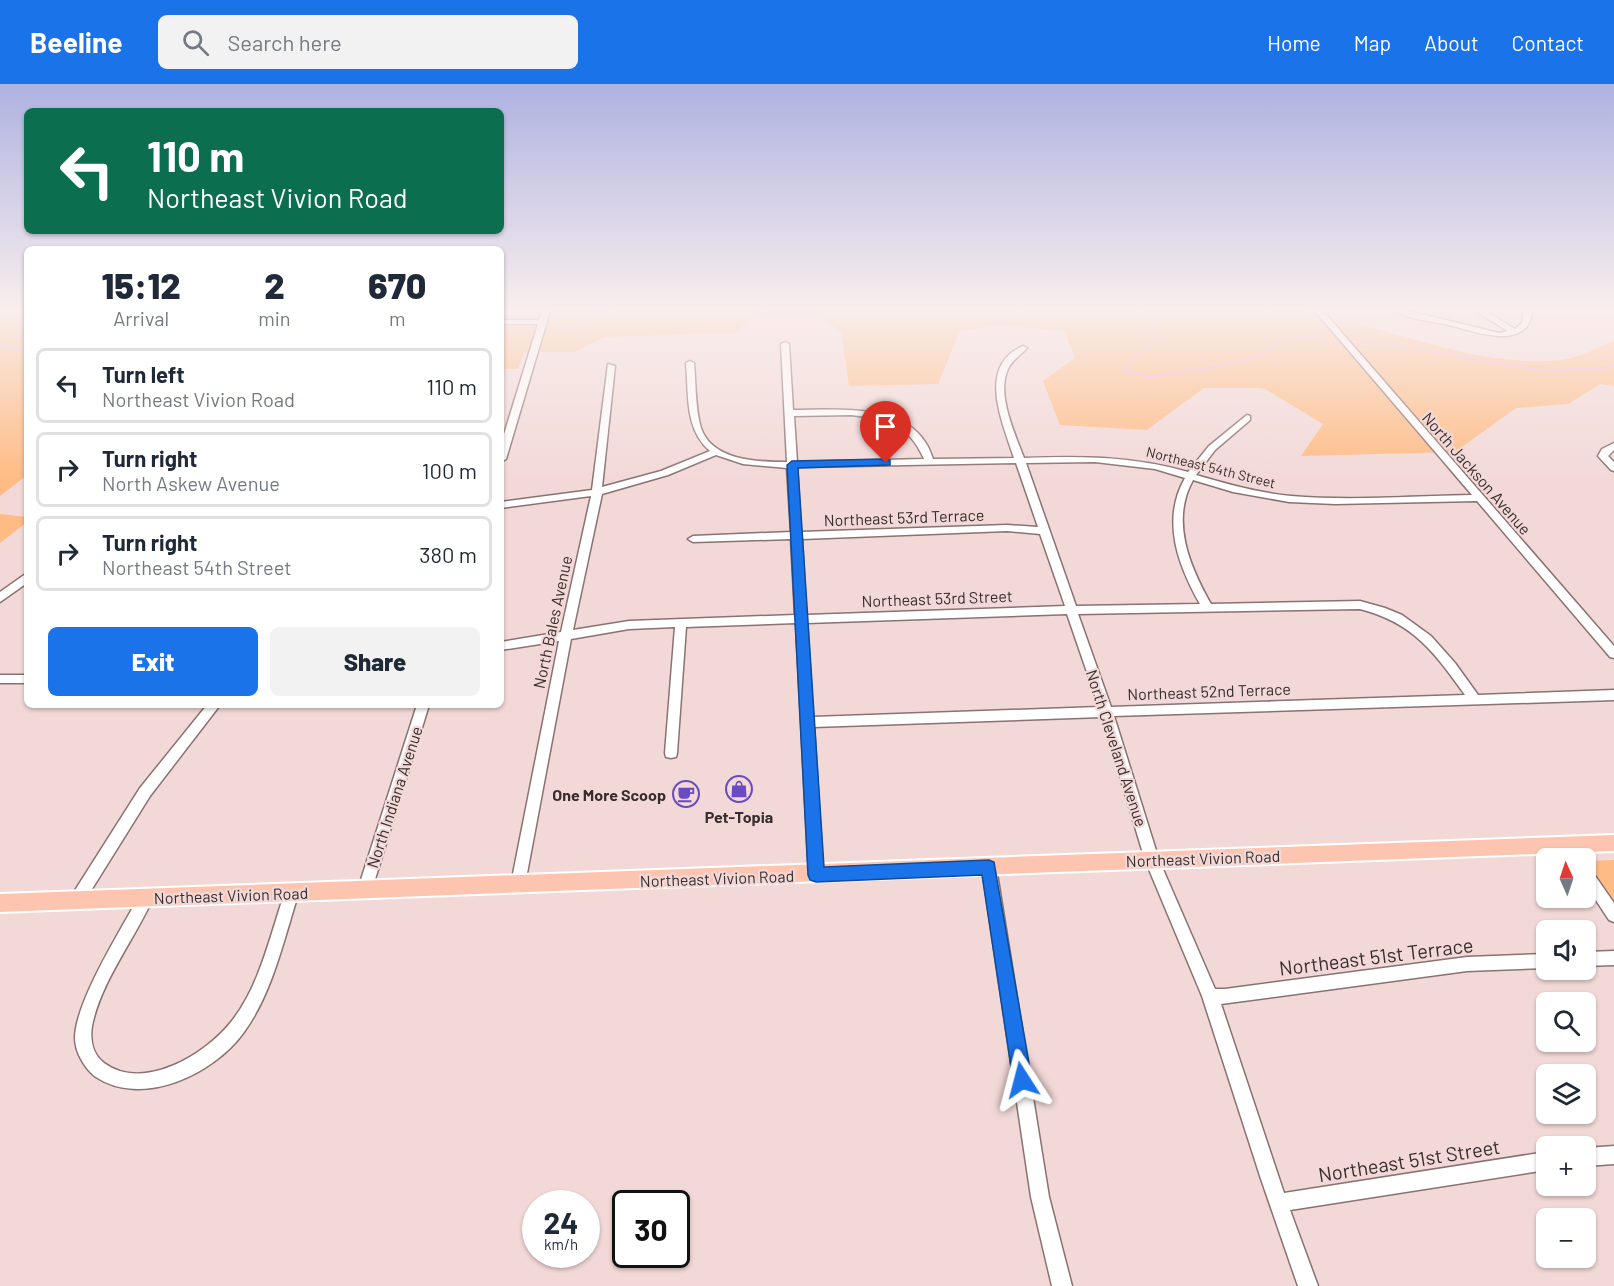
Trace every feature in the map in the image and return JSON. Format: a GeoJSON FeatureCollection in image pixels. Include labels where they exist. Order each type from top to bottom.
{"type":"FeatureCollection","features":[{"type":"Feature","properties":{"kind":"main road","name":"Northeast Vivion Road"},"geometry":{"type":"LineString","coordinates":[[1590,848],[1614,843]]}},
{"type":"Feature","properties":{"kind":"main road","name":"Northeast Vivion Road"},"geometry":{"type":"LineString","coordinates":[[0,903],[816,875],[1152,860],[1536,853]]}},
{"type":"Feature","properties":{"kind":"street"},"geometry":{"type":"LineString","coordinates":[[504,449],[528,367]]}},
{"type":"Feature","properties":{"kind":"street","name":"North Bales Avenue"},"geometry":{"type":"LineString","coordinates":[[518,884],[566,635],[597,492],[611,367]]}},
{"type":"Feature","properties":{"kind":"street"},"geometry":{"type":"LineString","coordinates":[[504,505],[544,502],[652,479],[717,452],[707,444],[697,427],[690,367]]}},
{"type":"Feature","properties":{"kind":"street"},"geometry":{"type":"LineString","coordinates":[[787,367],[816,875]]}},
{"type":"Feature","properties":{"kind":"street","name":"North Cleveland Avenue"},"geometry":{"type":"LineString","coordinates":[[1005,367],[1000,382],[1003,411],[1106,711],[1152,860],[1210,996],[1278,1203],[1308,1286]]}},
{"type":"Feature","properties":{"kind":"street","name":"North Jackson Avenue"},"geometry":{"type":"LineString","coordinates":[[1366,367],[1614,654]]}},
{"type":"Feature","properties":{"kind":"street"},"geometry":{"type":"LineString","coordinates":[[790,413],[862,414],[891,420],[917,436],[926,449],[929,461]]}},
{"type":"Feature","properties":{"kind":"street"},"geometry":{"type":"LineString","coordinates":[[1208,608],[1185,564],[1178,536],[1177,510],[1191,475],[1211,448],[1247,418]]}},
{"type":"Feature","properties":{"kind":"street"},"geometry":{"type":"LineString","coordinates":[[1614,446],[1605,451],[1603,456],[1614,468]]}},
{"type":"Feature","properties":{"kind":"street","name":"Northeast 54th Street"},"geometry":{"type":"LineString","coordinates":[[717,452],[751,463],[792,465],[1019,459],[1123,461],[1156,466],[1233,489],[1289,499],[1335,501],[1479,498]]}},
{"type":"Feature","properties":{"kind":"street","name":"Northeast 53rd Terrace"},"geometry":{"type":"LineString","coordinates":[[693,539],[1007,528],[1044,531]]}},
{"type":"Feature","properties":{"kind":"street"},"geometry":{"type":"LineString","coordinates":[[0,598],[24,579]]}},
{"type":"Feature","properties":{"kind":"street","name":"Northeast 53rd Street"},"geometry":{"type":"LineString","coordinates":[[504,645],[629,625],[1072,610],[1360,606],[1403,620],[1428,638],[1474,699]]}},
{"type":"Feature","properties":{"kind":"street"},"geometry":{"type":"LineString","coordinates":[[671,753],[681,623]]}},
{"type":"Feature","properties":{"kind":"street"},"geometry":{"type":"LineString","coordinates":[[0,680],[24,679]]}},
{"type":"Feature","properties":{"kind":"street","name":"Northeast 52nd Terrace"},"geometry":{"type":"LineString","coordinates":[[806,722],[1614,695]]}},
{"type":"Feature","properties":{"kind":"street"},"geometry":{"type":"LineString","coordinates":[[77,900],[145,792],[212,708]]}},
{"type":"Feature","properties":{"kind":"street","name":"North Indiana Avenue"},"geometry":{"type":"LineString","coordinates":[[365,889],[422,708]]}},
{"type":"Feature","properties":{"kind":"street"},"geometry":{"type":"LineString","coordinates":[[989,867],[1040,1197],[1062,1286]]}},
{"type":"Feature","properties":{"kind":"street"},"geometry":{"type":"LineString","coordinates":[[1596,889],[1614,915]]}},
{"type":"Feature","properties":{"kind":"street"},"geometry":{"type":"LineString","coordinates":[[146,898],[87,1013],[83,1038],[89,1059],[104,1075],[127,1082],[155,1080],[185,1070],[213,1052],[237,1029],[253,1004],[292,892]]}},
{"type":"Feature","properties":{"kind":"street"},"geometry":{"type":"LineString","coordinates":[[1596,959],[1614,958]]}},
{"type":"Feature","properties":{"kind":"street","name":"Northeast 51st Terrace"},"geometry":{"type":"LineString","coordinates":[[1210,996],[1224,997],[1467,964],[1536,961]]}},
{"type":"Feature","properties":{"kind":"street"},"geometry":{"type":"LineString","coordinates":[[1596,1156],[1614,1155]]}},
{"type":"Feature","properties":{"kind":"street","name":"Northeast 51st Street"},"geometry":{"type":"LineString","coordinates":[[1278,1203],[1536,1163]]}},
{"type":"Feature","properties":{"kind":"shaded area"},"geometry":{"type":"Polygon","coordinates":[[[0,367],[24,367],[24,477],[0,496],[0,367]]]}},
{"type":"Feature","properties":{"kind":"shaded area"},"geometry":{"type":"Polygon","coordinates":[[[504,367],[519,367],[518,369],[504,369],[504,367]]]}},
{"type":"Feature","properties":{"kind":"shaded area"},"geometry":{"type":"Polygon","coordinates":[[[846,367],[945,367],[938,384],[849,386],[846,367]]]}},
{"type":"Feature","properties":{"kind":"shaded area"},"geometry":{"type":"Polygon","coordinates":[[[1062,367],[1614,367],[1614,386],[1600,384],[1568,404],[1516,408],[1455,452],[1301,456],[1323,424],[1265,389],[1204,388],[1147,430],[1060,425],[1043,381],[1062,367]]]}},
{"type":"Feature","properties":{"kind":"shaded area"},"geometry":{"type":"Polygon","coordinates":[[[0,514],[24,517],[24,524],[0,543],[0,514]]]}},
{"type":"Feature","properties":{"kind":"shaded area"},"geometry":{"type":"Polygon","coordinates":[[[1614,860],[1614,903],[1596,876],[1596,861],[1614,860]]]}},
{"type":"Feature","properties":{"kind":"waterway"},"geometry":{"type":"LineString","coordinates":[[1127,367],[1124,371],[1150,377],[1214,367]]}},
{"type":"Feature","properties":{"kind":"waterway"},"geometry":{"type":"LineString","coordinates":[[1521,367],[1543,371],[1612,367]]}},
{"type":"Feature","properties":{"kind":"place","name":"Pet-Topia"},"geometry":{"type":"Point","coordinates":[739,789]}},
{"type":"Feature","properties":{"kind":"place","name":"One More Scoop"},"geometry":{"type":"Point","coordinates":[686,794]}},
{"type":"Feature","properties":{"kind":"route"},"geometry":{"type":"LineString","coordinates":[[886,463],[792,465],[816,875],[989,867],[1022,1080]]}}]}
